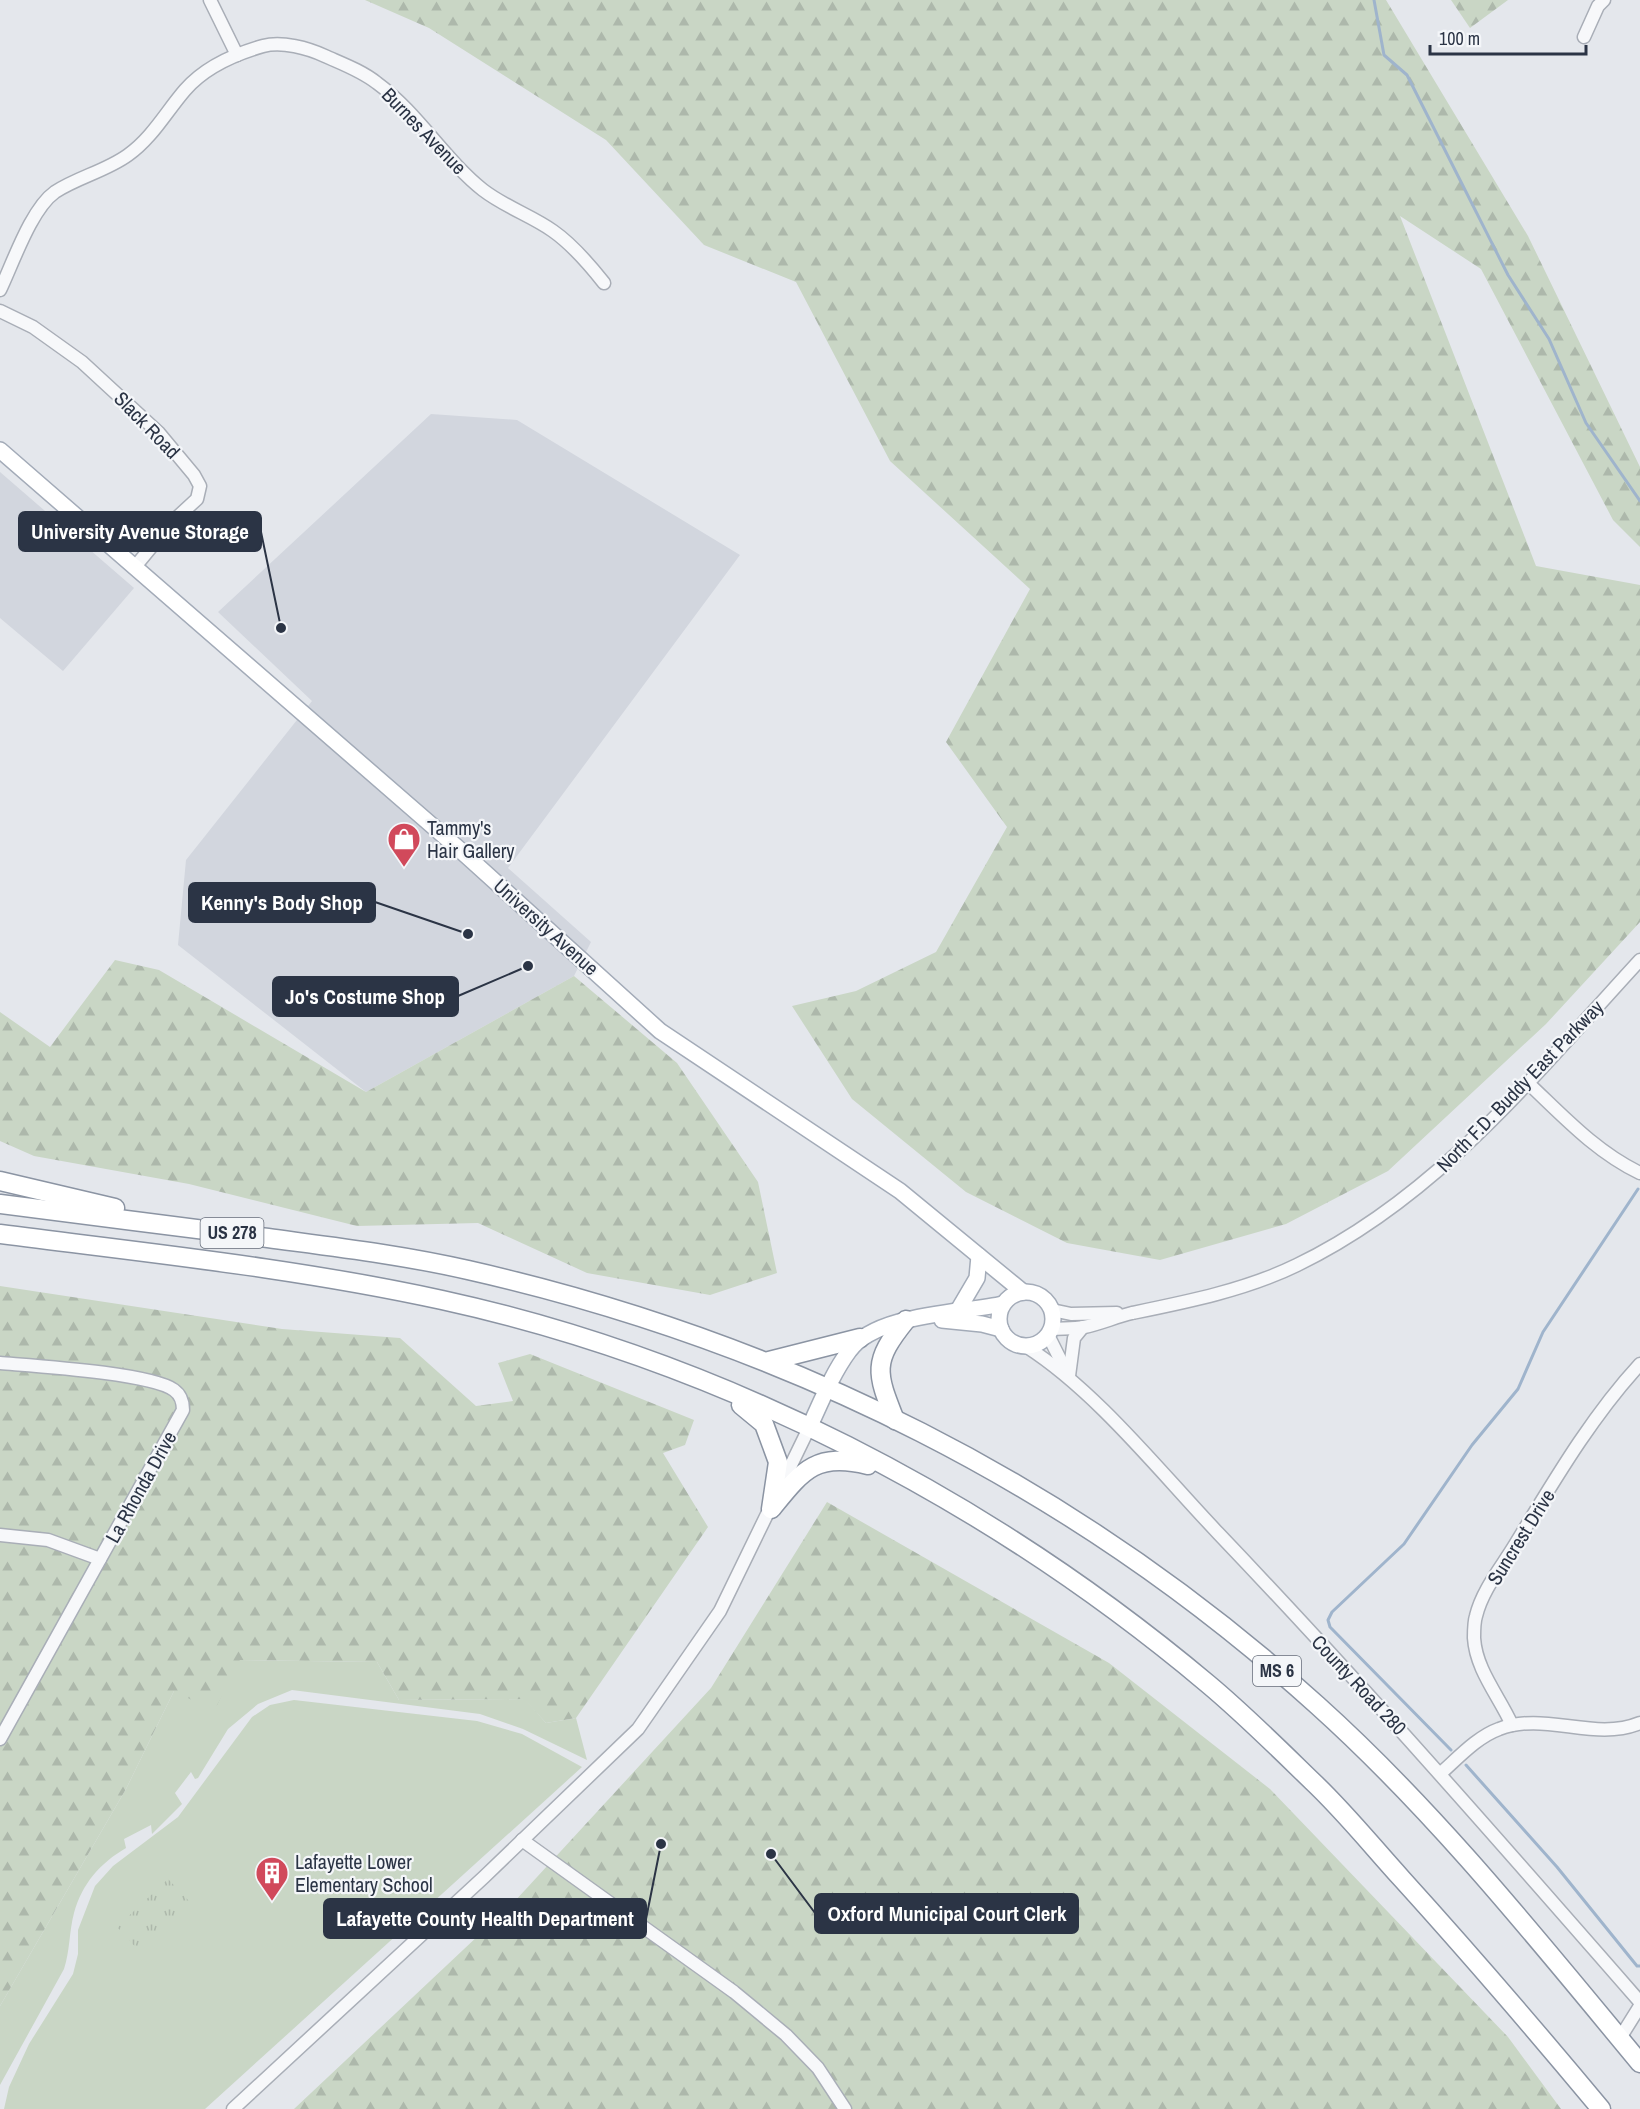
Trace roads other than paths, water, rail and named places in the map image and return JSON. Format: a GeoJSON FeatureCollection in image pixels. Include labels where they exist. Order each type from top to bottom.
{"type":"FeatureCollection","features":[{"type":"Feature","properties":{"kind":"highway"},"geometry":{"type":"LineString","coordinates":[[0,1181],[213,1231]]}},
{"type":"Feature","properties":{"kind":"highway","name":"US 278"},"geometry":{"type":"LineString","coordinates":[[0,1204],[343,1248],[463,1268],[572,1295],[676,1327],[769,1361],[828,1386]]}},
{"type":"Feature","properties":{"kind":"highway","name":"US 278"},"geometry":{"type":"LineString","coordinates":[[0,1234],[330,1278],[444,1300],[541,1326],[632,1355],[809,1428]]}},
{"type":"Feature","properties":{"kind":"highway"},"geometry":{"type":"LineString","coordinates":[[895,1420],[882,1387],[879,1371],[888,1342],[906,1320]]}},
{"type":"Feature","properties":{"kind":"highway"},"geometry":{"type":"LineString","coordinates":[[769,1361],[861,1338]]}},
{"type":"Feature","properties":{"kind":"highway"},"geometry":{"type":"LineString","coordinates":[[690,1378],[751,1411],[764,1424],[778,1462],[771,1509]]}},
{"type":"Feature","properties":{"kind":"highway","name":"MS 6"},"geometry":{"type":"LineString","coordinates":[[828,1386],[977,1461],[1084,1524],[1222,1624],[1317,1705],[1392,1777],[1640,2063]]}},
{"type":"Feature","properties":{"kind":"highway","name":"MS 6"},"geometry":{"type":"LineString","coordinates":[[809,1428],[900,1474],[1010,1538],[1115,1611],[1209,1685],[1317,1785],[1444,1926],[1601,2109]]}},
{"type":"Feature","properties":{"kind":"highway"},"geometry":{"type":"LineString","coordinates":[[771,1509],[801,1472],[822,1461],[846,1460],[900,1474]]}},
{"type":"Feature","properties":{"kind":"main road","name":"University Avenue"},"geometry":{"type":"LineString","coordinates":[[0,450],[459,849],[660,1031],[900,1191],[1023,1292]]}},
{"type":"Feature","properties":{"kind":"main road","name":"University Avenue"},"geometry":{"type":"LineString","coordinates":[[979,1256],[1005,1302]]}},
{"type":"Feature","properties":{"kind":"main road"},"geometry":{"type":"LineString","coordinates":[[957,1312],[977,1278],[979,1256]]}},
{"type":"Feature","properties":{"kind":"main road"},"geometry":{"type":"LineString","coordinates":[[809,1428],[828,1386],[849,1350],[861,1338],[906,1320],[1005,1302],[1023,1292],[1041,1296],[1052,1310],[1050,1332],[1042,1341],[1027,1347],[1011,1342],[1000,1329],[982,1324],[930,1317]]}},
{"type":"Feature","properties":{"kind":"main road"},"geometry":{"type":"LineString","coordinates":[[1000,1329],[1000,1312],[1005,1302]]}},
{"type":"Feature","properties":{"kind":"street"},"geometry":{"type":"LineString","coordinates":[[210,0],[237,55]]}},
{"type":"Feature","properties":{"kind":"street"},"geometry":{"type":"LineString","coordinates":[[1584,38],[1598,6],[1604,0]]}},
{"type":"Feature","properties":{"kind":"street","name":"Burnes Avenue"},"geometry":{"type":"LineString","coordinates":[[0,290],[34,218],[49,197],[78,179],[128,155],[150,135],[185,90],[202,74],[237,55],[266,45],[315,51],[378,83],[478,185],[525,217],[552,230],[583,257],[604,283]]}},
{"type":"Feature","properties":{"kind":"street","name":"Slack Road"},"geometry":{"type":"LineString","coordinates":[[0,311],[33,327],[81,362],[159,433],[194,475],[200,486],[197,499],[171,523],[134,568]]}},
{"type":"Feature","properties":{"kind":"street","name":"North F.D. Buddy East Parkway"},"geometry":{"type":"LineString","coordinates":[[1130,1314],[1159,1309],[1247,1284],[1294,1266],[1344,1241],[1398,1204],[1446,1166],[1528,1083],[1640,960]]}},
{"type":"Feature","properties":{"kind":"street"},"geometry":{"type":"LineString","coordinates":[[1528,1083],[1599,1149],[1612,1159],[1640,1173]]}},
{"type":"Feature","properties":{"kind":"street"},"geometry":{"type":"LineString","coordinates":[[1052,1310],[1071,1314],[1130,1314]]}},
{"type":"Feature","properties":{"kind":"street"},"geometry":{"type":"LineString","coordinates":[[1069,1376],[1050,1332],[1083,1327],[1130,1314]]}},
{"type":"Feature","properties":{"kind":"street"},"geometry":{"type":"LineString","coordinates":[[1069,1376],[1074,1338],[1083,1327]]}},
{"type":"Feature","properties":{"kind":"street"},"geometry":{"type":"LineString","coordinates":[[1027,1347],[1069,1376]]}},
{"type":"Feature","properties":{"kind":"street","name":"La Rhonda Drive"},"geometry":{"type":"LineString","coordinates":[[0,1363],[149,1380],[176,1391],[182,1400],[183,1410],[0,1739]]}},
{"type":"Feature","properties":{"kind":"street","name":"Suncrest Drive"},"geometry":{"type":"LineString","coordinates":[[1512,1725],[1499,1697],[1479,1665],[1474,1638],[1476,1616],[1486,1591],[1536,1512],[1601,1413],[1640,1364]]}},
{"type":"Feature","properties":{"kind":"street","name":"County Road 280"},"geometry":{"type":"LineString","coordinates":[[1069,1376],[1243,1559],[1441,1773],[1640,2004]]}},
{"type":"Feature","properties":{"kind":"street"},"geometry":{"type":"LineString","coordinates":[[233,2109],[638,1729],[720,1611],[809,1428]]}},
{"type":"Feature","properties":{"kind":"street"},"geometry":{"type":"LineString","coordinates":[[0,1535],[48,1540],[100,1559]]}},
{"type":"Feature","properties":{"kind":"street"},"geometry":{"type":"LineString","coordinates":[[1441,1773],[1478,1740],[1512,1725],[1543,1723],[1602,1731],[1628,1728],[1640,1723]]}},
{"type":"Feature","properties":{"kind":"street"},"geometry":{"type":"LineString","coordinates":[[522,1840],[734,1992],[786,2035],[818,2068],[845,2109]]}},
{"type":"Feature","properties":{"kind":"street"},"geometry":{"type":"LineString","coordinates":[[1620,2038],[1640,2004]]}},
{"type":"Feature","properties":{"kind":"waterway"},"geometry":{"type":"LineString","coordinates":[[1374,0],[1384,55],[1407,75],[1508,275],[1549,339],[1586,423],[1640,501]]}},
{"type":"Feature","properties":{"kind":"waterway"},"geometry":{"type":"LineString","coordinates":[[1451,1750],[1330,1627],[1328,1620],[1332,1612],[1404,1544],[1472,1445],[1518,1389],[1543,1332],[1638,1189]]}},
{"type":"Feature","properties":{"kind":"waterway"},"geometry":{"type":"LineString","coordinates":[[1466,1765],[1557,1867],[1637,1966],[1640,1966]]}},
{"type":"Feature","properties":{"kind":"place","name":"University Avenue Storage"},"geometry":{"type":"Point","coordinates":[281,628]}},
{"type":"Feature","properties":{"kind":"place","name":"Tammy's Hair Gallery"},"geometry":{"type":"Point","coordinates":[404,868]}},
{"type":"Feature","properties":{"kind":"place","name":"Kenny's Body Shop"},"geometry":{"type":"Point","coordinates":[468,934]}},
{"type":"Feature","properties":{"kind":"place","name":"Jo's Costume Shop"},"geometry":{"type":"Point","coordinates":[528,966]}},
{"type":"Feature","properties":{"kind":"place","name":"Lafayette County Health Department"},"geometry":{"type":"Point","coordinates":[661,1844]}},
{"type":"Feature","properties":{"kind":"place","name":"Oxford Municipal Court Clerk"},"geometry":{"type":"Point","coordinates":[771,1854]}},
{"type":"Feature","properties":{"kind":"place","name":"Lafayette Lower Elementary School"},"geometry":{"type":"Point","coordinates":[272,1902]}}]}
